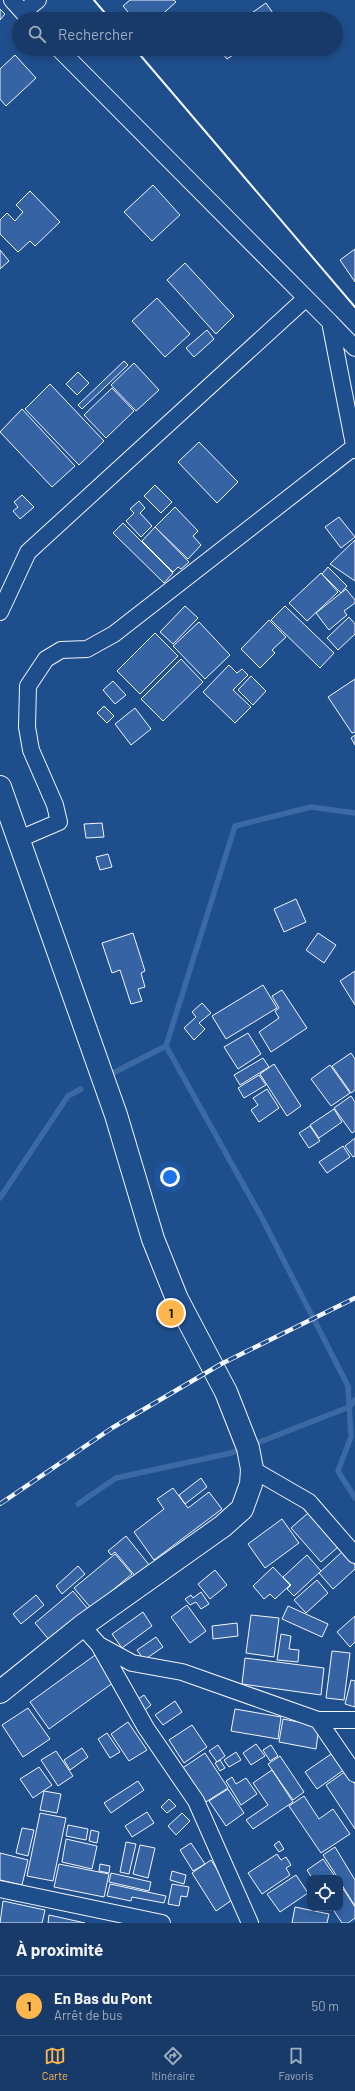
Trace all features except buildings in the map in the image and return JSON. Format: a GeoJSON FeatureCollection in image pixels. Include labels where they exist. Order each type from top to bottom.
{"type":"FeatureCollection","features":[{"type":"Feature","properties":{"kind":"street"},"geometry":{"type":"LineString","coordinates":[[12,0],[22,12]]}},
{"type":"Feature","properties":{"kind":"street"},"geometry":{"type":"LineString","coordinates":[[29,12],[38,0]]}},
{"type":"Feature","properties":{"kind":"street"},"geometry":{"type":"LineString","coordinates":[[66,56],[355,348]]}},
{"type":"Feature","properties":{"kind":"street"},"geometry":{"type":"LineString","coordinates":[[0,612],[28,552],[305,299]]}},
{"type":"Feature","properties":{"kind":"street"},"geometry":{"type":"LineString","coordinates":[[17,840],[59,822],[55,805],[31,750],[27,728],[28,686],[46,660],[61,650],[87,649],[114,634],[355,449],[330,322]]}},
{"type":"Feature","properties":{"kind":"street"},"geometry":{"type":"LineString","coordinates":[[0,787],[17,840],[116,1115],[153,1239],[176,1299],[235,1413],[248,1448],[252,1469],[251,1484],[242,1509],[228,1522],[82,1626],[0,1692]]}},
{"type":"Feature","properties":{"kind":"street"},"geometry":{"type":"LineString","coordinates":[[252,1469],[309,1502],[355,1555]]}},
{"type":"Feature","properties":{"kind":"street"},"geometry":{"type":"LineString","coordinates":[[82,1626],[99,1644],[146,1728],[196,1801],[250,1923]]}},
{"type":"Feature","properties":{"kind":"street"},"geometry":{"type":"LineString","coordinates":[[99,1644],[132,1663],[182,1672],[318,1720],[355,1720]]}},
{"type":"Feature","properties":{"kind":"street"},"geometry":{"type":"LineString","coordinates":[[318,1720],[355,1774]]}},
{"type":"Feature","properties":{"kind":"street"},"geometry":{"type":"LineString","coordinates":[[0,1889],[146,1922],[162,1923]]}},
{"type":"Feature","properties":{"kind":"waterway"},"geometry":{"type":"LineString","coordinates":[[113,1073],[166,1046],[235,826],[311,807],[355,813]]}},
{"type":"Feature","properties":{"kind":"waterway"},"geometry":{"type":"LineString","coordinates":[[166,1046],[262,1218],[348,1386],[351,1437],[338,1471],[355,1498]]}},
{"type":"Feature","properties":{"kind":"waterway"},"geometry":{"type":"LineString","coordinates":[[0,1198],[68,1096],[81,1089]]}},
{"type":"Feature","properties":{"kind":"waterway"},"geometry":{"type":"LineString","coordinates":[[252,1445],[349,1407],[355,1400]]}},
{"type":"Feature","properties":{"kind":"waterway"},"geometry":{"type":"LineString","coordinates":[[78,1504],[116,1478],[231,1453],[244,1448]]}},
{"type":"Feature","properties":{"kind":"railway"},"geometry":{"type":"LineString","coordinates":[[0,1504],[112,1428],[221,1364],[355,1298]]}},
{"type":"Feature","properties":{"kind":"wall"},"geometry":{"type":"LineString","coordinates":[[94,0],[104,12]]}},
{"type":"Feature","properties":{"kind":"wall"},"geometry":{"type":"LineString","coordinates":[[141,56],[355,307]]}},
{"type":"Feature","properties":{"kind":"place","name":"En Bas du Pont"},"geometry":{"type":"Point","coordinates":[171,1313]}}]}
